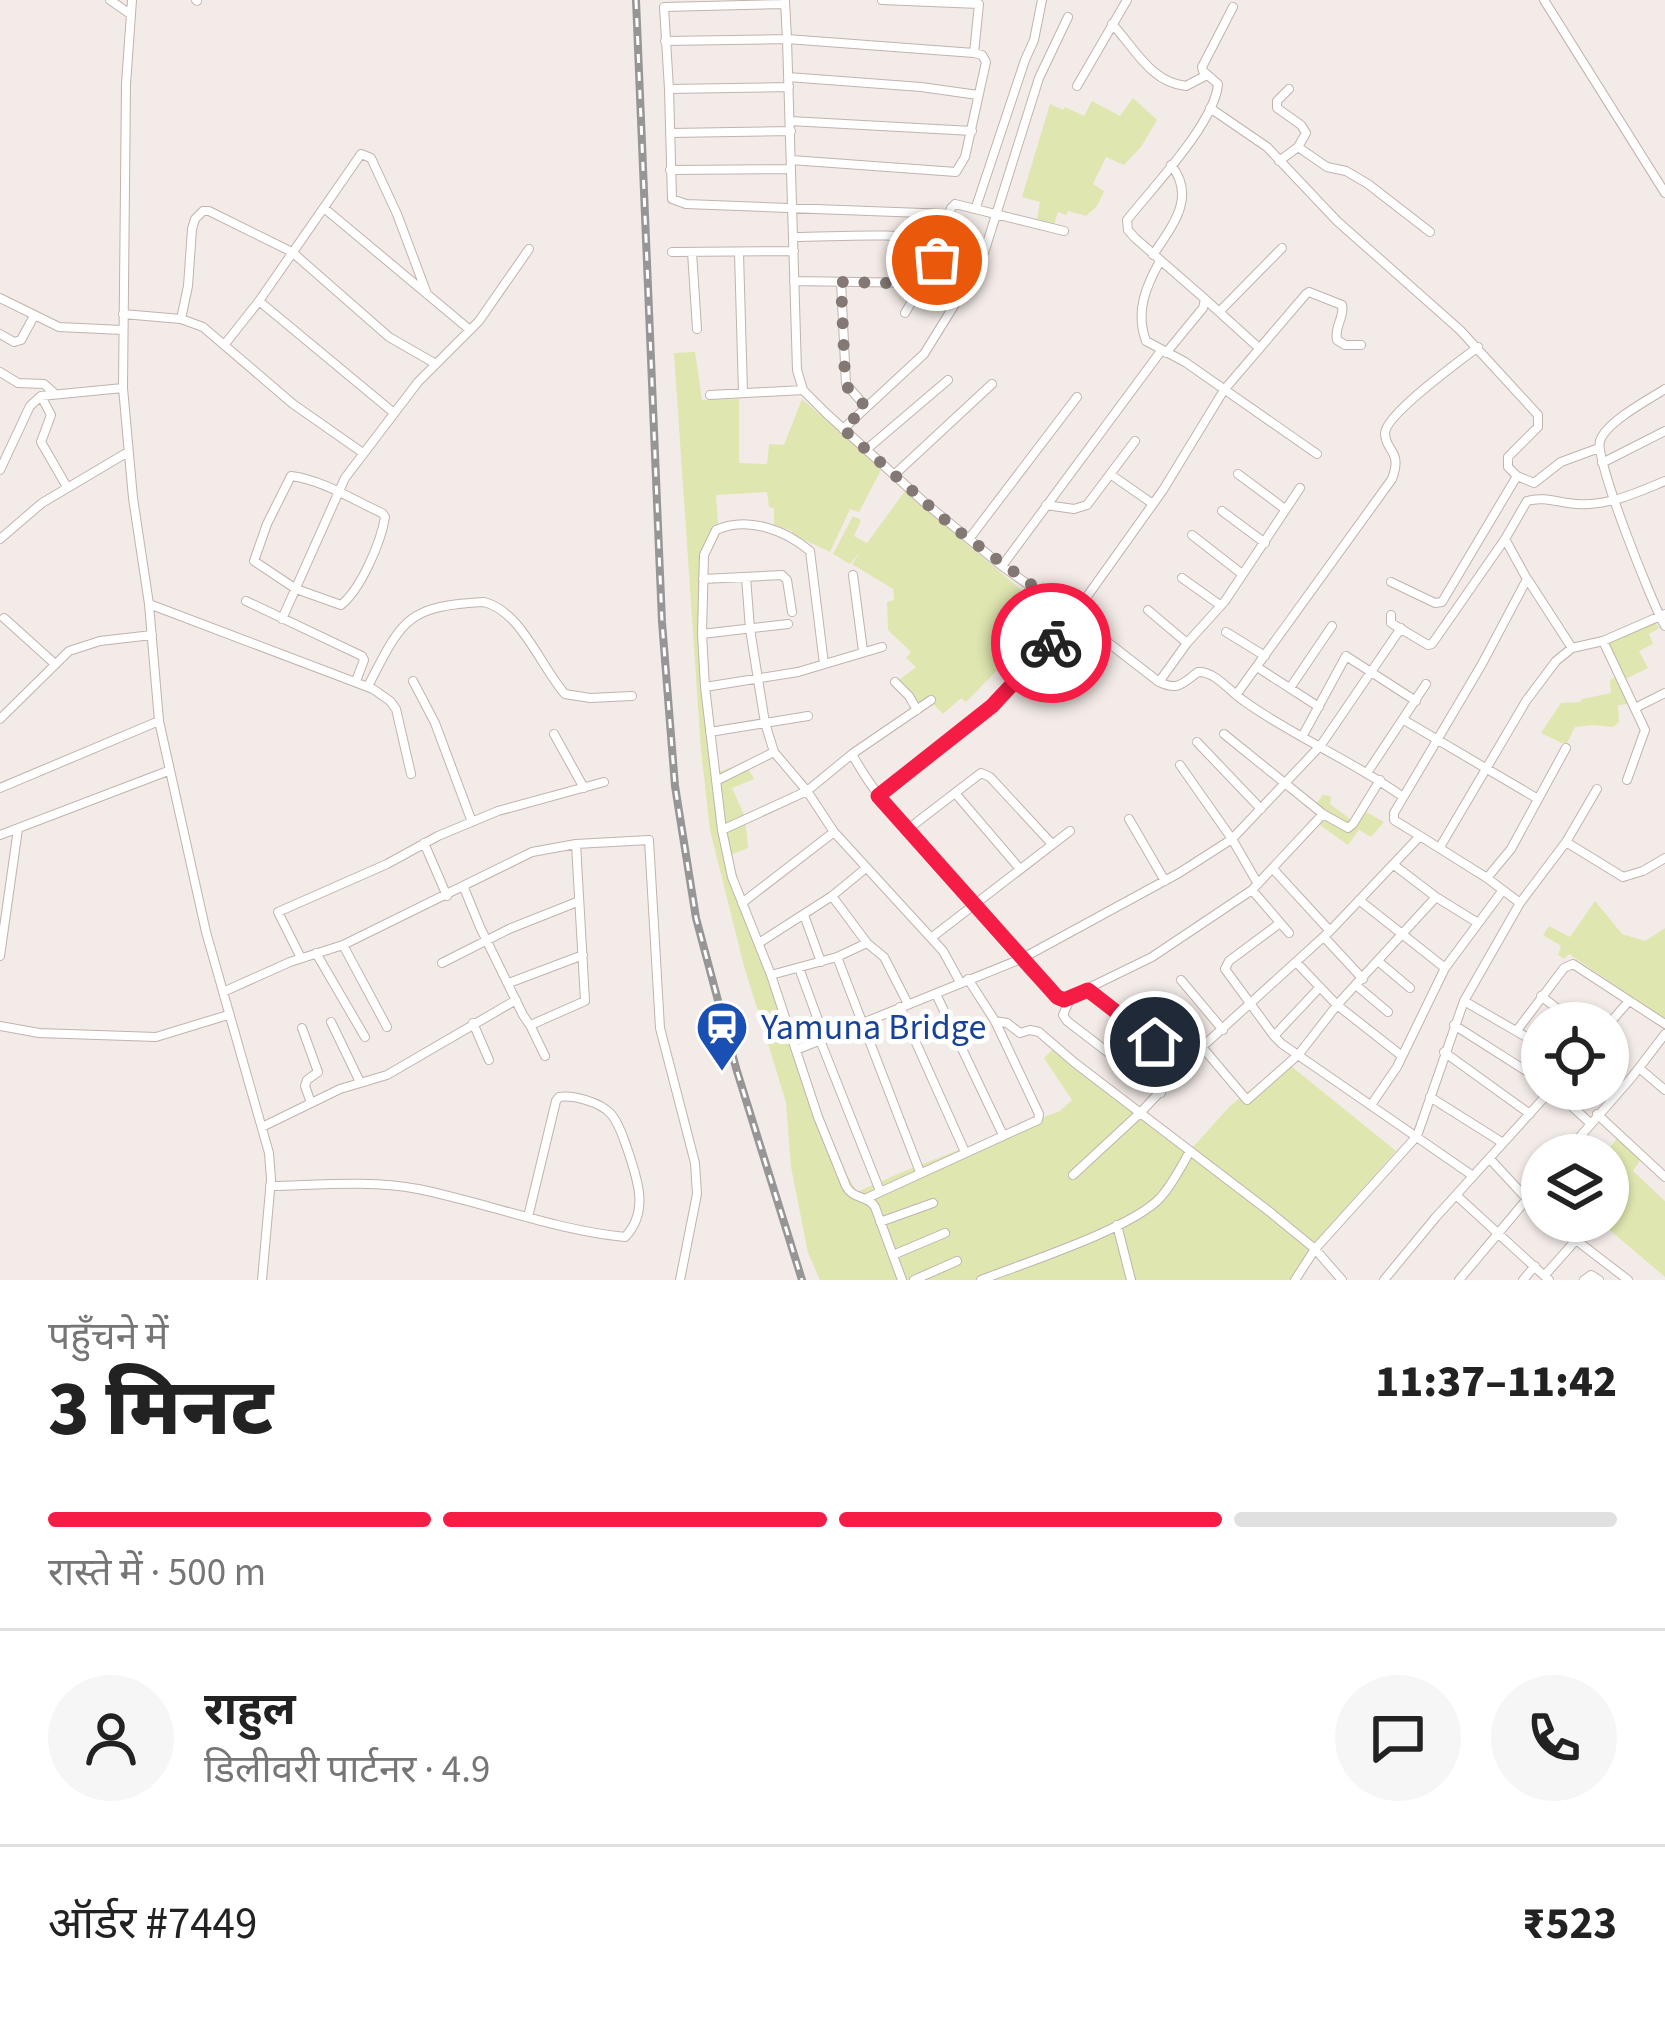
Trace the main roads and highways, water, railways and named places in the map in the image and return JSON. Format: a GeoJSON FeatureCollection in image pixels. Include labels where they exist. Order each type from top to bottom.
{"type":"FeatureCollection","features":[{"type":"Feature","properties":{"kind":"railway"},"geometry":{"type":"LineString","coordinates":[[636,0],[662,622],[675,786],[696,918],[736,1068],[802,1280]]}},
{"type":"Feature","properties":{"kind":"place","name":"Yamuna Bridge"},"geometry":{"type":"Point","coordinates":[722,1073]}}]}
